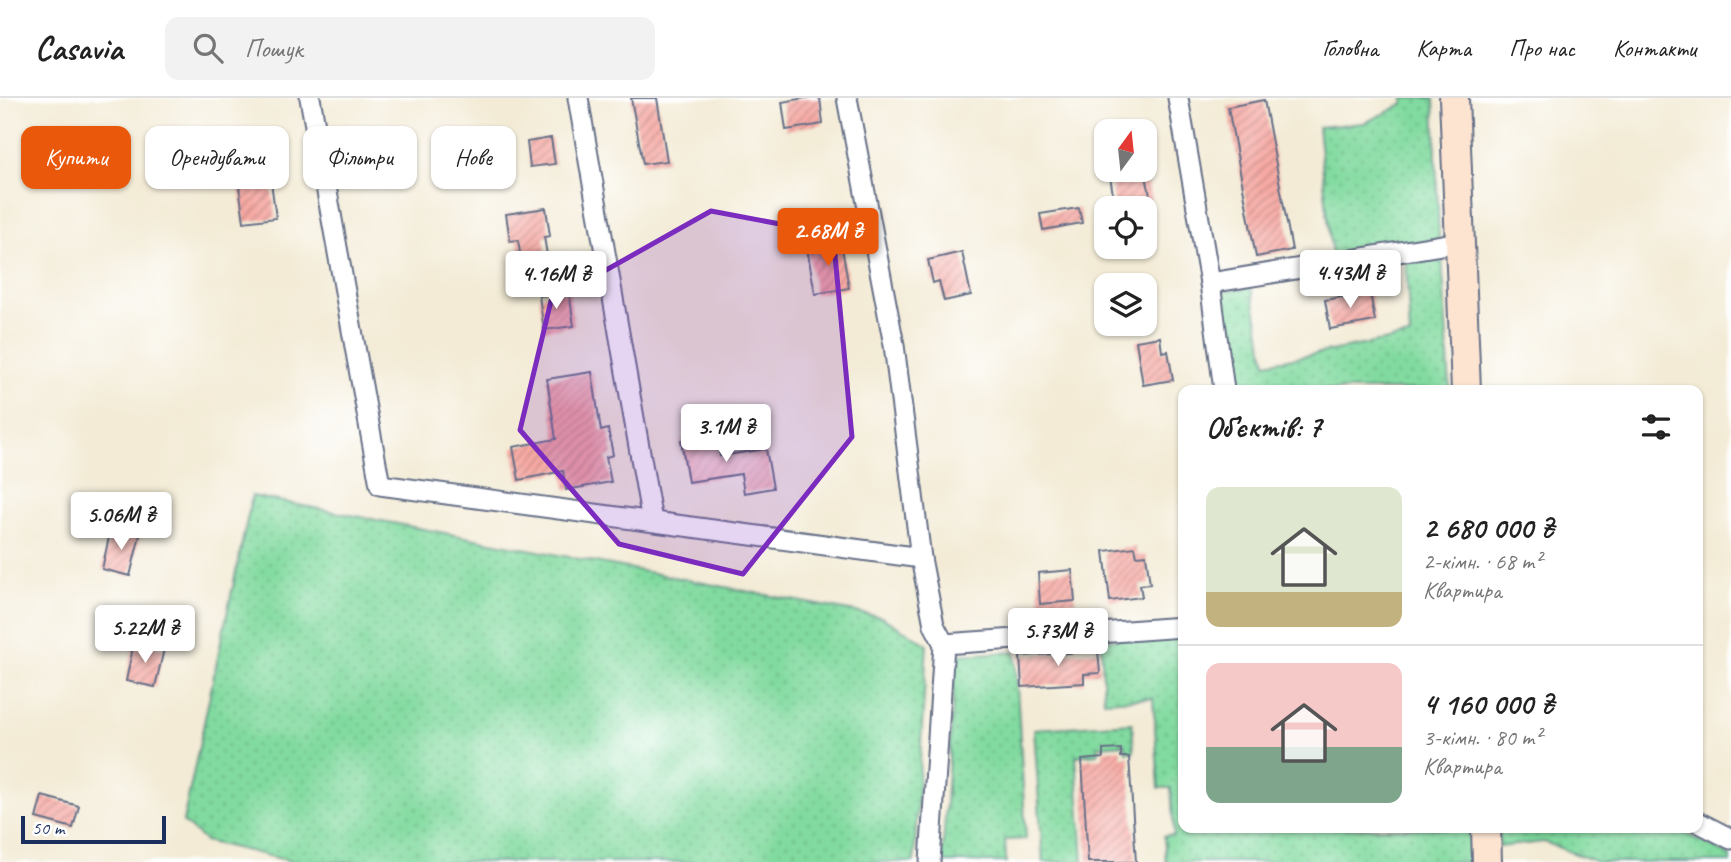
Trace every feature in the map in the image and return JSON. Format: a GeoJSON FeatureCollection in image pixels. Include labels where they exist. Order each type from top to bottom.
{"type":"FeatureCollection","features":[{"type":"Feature","properties":{"kind":"street"},"geometry":{"type":"LineString","coordinates":[[310,98],[380,485],[921,558]]}},
{"type":"Feature","properties":{"kind":"street"},"geometry":{"type":"LineString","coordinates":[[578,98],[652,521]]}},
{"type":"Feature","properties":{"kind":"street"},"geometry":{"type":"LineString","coordinates":[[847,98],[894,345],[921,558],[934,625],[944,644],[930,862]]}},
{"type":"Feature","properties":{"kind":"street"},"geometry":{"type":"LineString","coordinates":[[1178,98],[1210,283],[1223,385]]}},
{"type":"Feature","properties":{"kind":"street"},"geometry":{"type":"LineString","coordinates":[[1454,98],[1466,385]]}},
{"type":"Feature","properties":{"kind":"street"},"geometry":{"type":"LineString","coordinates":[[1210,283],[1460,242]]}},
{"type":"Feature","properties":{"kind":"street"},"geometry":{"type":"LineString","coordinates":[[944,644],[1178,626]]}},
{"type":"Feature","properties":{"kind":"street"},"geometry":{"type":"LineString","coordinates":[[1703,825],[1731,839]]}},
{"type":"Feature","properties":{"kind":"street"},"geometry":{"type":"LineString","coordinates":[[1486,833],[1487,862]]}},
{"type":"Feature","properties":{"kind":"highlighted area"},"geometry":{"type":"Polygon","coordinates":[[[711,211],[833,234],[852,437],[743,574],[619,544],[520,430],[551,301],[711,211]]]}},
{"type":"Feature","properties":{"kind":"green space"},"geometry":{"type":"Polygon","coordinates":[[[1404,98],[1434,98],[1439,239],[1332,256],[1318,127],[1364,123],[1404,104],[1404,98]]]}},
{"type":"Feature","properties":{"kind":"green space"},"geometry":{"type":"Polygon","coordinates":[[[1442,257],[1450,385],[1233,385],[1220,292],[1251,287],[1266,363],[1410,336],[1406,263],[1442,257]]]}},
{"type":"Feature","properties":{"kind":"green space"},"geometry":{"type":"Polygon","coordinates":[[[252,496],[881,617],[927,644],[914,862],[295,862],[205,841],[183,822],[252,496]]]}},
{"type":"Feature","properties":{"kind":"green space"},"geometry":{"type":"Polygon","coordinates":[[[1178,635],[1178,833],[1473,833],[1475,862],[1166,862],[1164,836],[1174,835],[1171,788],[1159,788],[1153,698],[1104,701],[1101,640],[1178,635]]]}},
{"type":"Feature","properties":{"kind":"green space"},"geometry":{"type":"Polygon","coordinates":[[[1015,652],[1026,839],[1005,840],[1006,862],[942,862],[956,655],[1015,652]]]}},
{"type":"Feature","properties":{"kind":"green space"},"geometry":{"type":"Polygon","coordinates":[[[1132,723],[1134,752],[1126,752],[1125,744],[1098,746],[1098,754],[1076,756],[1083,862],[1043,862],[1034,729],[1132,723]]]}},
{"type":"Feature","properties":{"kind":"green space"},"geometry":{"type":"Polygon","coordinates":[[[1499,833],[1684,833],[1731,856],[1731,862],[1597,862],[1544,842],[1499,847],[1499,833]]]}},
{"type":"Feature","properties":{"kind":"building"},"geometry":{"type":"Polygon","coordinates":[[[631,98],[657,98],[667,161],[643,164],[631,98]]]}},
{"type":"Feature","properties":{"kind":"building"},"geometry":{"type":"Polygon","coordinates":[[[820,98],[823,124],[786,130],[782,102],[820,98]]]}},
{"type":"Feature","properties":{"kind":"building"},"geometry":{"type":"Polygon","coordinates":[[[1264,100],[1292,250],[1256,257],[1228,107],[1264,100]]]}},
{"type":"Feature","properties":{"kind":"building"},"geometry":{"type":"Polygon","coordinates":[[[551,138],[555,164],[530,167],[527,142],[551,138]]]}},
{"type":"Feature","properties":{"kind":"building"},"geometry":{"type":"Polygon","coordinates":[[[1111,182],[1147,182],[1150,196],[1113,196],[1111,182]]]}},
{"type":"Feature","properties":{"kind":"building"},"geometry":{"type":"Polygon","coordinates":[[[239,189],[272,189],[276,218],[244,222],[239,189]]]}},
{"type":"Feature","properties":{"kind":"building"},"geometry":{"type":"Polygon","coordinates":[[[546,208],[550,236],[544,237],[547,255],[521,259],[518,240],[510,241],[506,214],[546,208]]]}},
{"type":"Feature","properties":{"kind":"building"},"geometry":{"type":"Polygon","coordinates":[[[1079,208],[1082,223],[1043,230],[1040,214],[1079,208]]]}},
{"type":"Feature","properties":{"kind":"building"},"geometry":{"type":"Polygon","coordinates":[[[841,242],[849,288],[815,294],[807,248],[841,242]]]}},
{"type":"Feature","properties":{"kind":"building"},"geometry":{"type":"Polygon","coordinates":[[[962,252],[971,295],[944,301],[939,281],[933,283],[928,260],[962,252]]]}},
{"type":"Feature","properties":{"kind":"building"},"geometry":{"type":"Polygon","coordinates":[[[569,292],[574,326],[544,330],[539,296],[569,292]]]}},
{"type":"Feature","properties":{"kind":"building"},"geometry":{"type":"Polygon","coordinates":[[[1370,292],[1375,321],[1330,329],[1325,300],[1370,292]]]}},
{"type":"Feature","properties":{"kind":"building"},"geometry":{"type":"Polygon","coordinates":[[[1160,337],[1162,352],[1168,351],[1173,380],[1143,385],[1136,341],[1160,337]]]}},
{"type":"Feature","properties":{"kind":"building"},"geometry":{"type":"Polygon","coordinates":[[[592,372],[601,431],[608,429],[613,455],[606,457],[611,482],[566,490],[563,471],[519,480],[513,447],[556,439],[547,379],[592,372]]]}},
{"type":"Feature","properties":{"kind":"building"},"geometry":{"type":"Polygon","coordinates":[[[717,435],[720,456],[766,449],[773,488],[744,493],[741,474],[688,482],[681,440],[717,435]]]}},
{"type":"Feature","properties":{"kind":"building"},"geometry":{"type":"Polygon","coordinates":[[[111,528],[140,535],[130,576],[102,569],[111,528]]]}},
{"type":"Feature","properties":{"kind":"building"},"geometry":{"type":"Polygon","coordinates":[[[1135,547],[1137,556],[1146,555],[1150,584],[1140,585],[1142,597],[1110,601],[1104,551],[1135,547]]]}},
{"type":"Feature","properties":{"kind":"building"},"geometry":{"type":"Polygon","coordinates":[[[1072,570],[1075,601],[1040,604],[1038,573],[1072,570]]]}},
{"type":"Feature","properties":{"kind":"building"},"geometry":{"type":"Polygon","coordinates":[[[134,642],[164,649],[155,687],[126,681],[134,642]]]}},
{"type":"Feature","properties":{"kind":"building"},"geometry":{"type":"Polygon","coordinates":[[[1098,651],[1100,673],[1084,674],[1084,683],[1022,687],[1020,656],[1098,651]]]}},
{"type":"Feature","properties":{"kind":"building"},"geometry":{"type":"Polygon","coordinates":[[[1121,749],[1121,757],[1129,757],[1136,862],[1088,862],[1082,760],[1103,758],[1103,750],[1121,749]]]}},
{"type":"Feature","properties":{"kind":"building"},"geometry":{"type":"Polygon","coordinates":[[[42,796],[79,806],[73,828],[36,818],[42,796]]]}}]}
